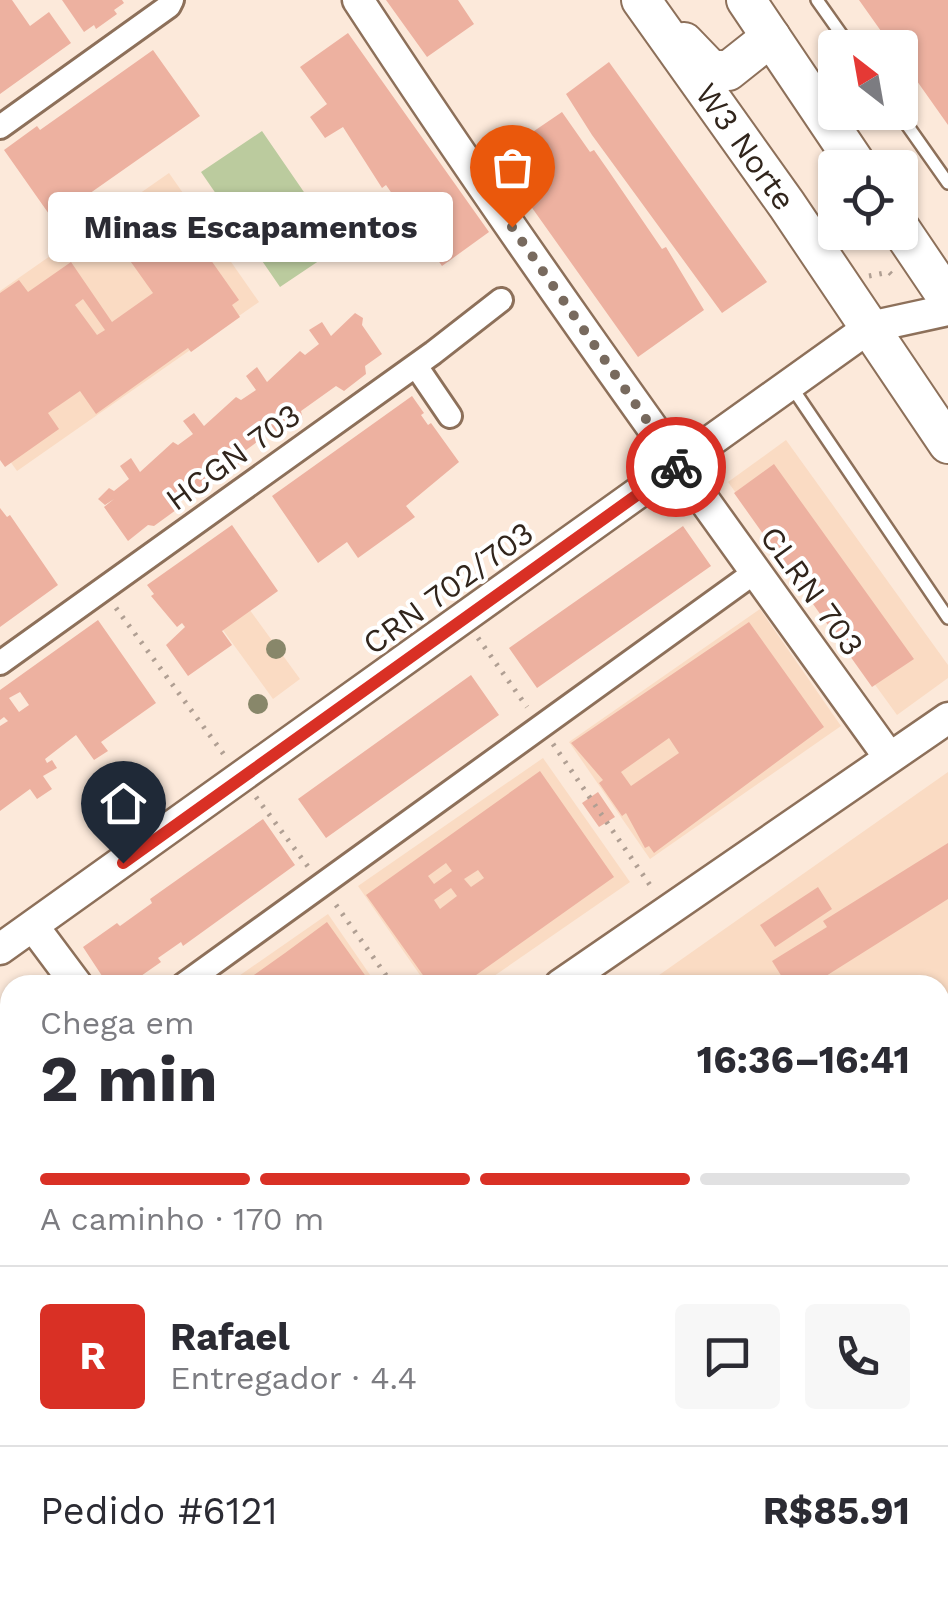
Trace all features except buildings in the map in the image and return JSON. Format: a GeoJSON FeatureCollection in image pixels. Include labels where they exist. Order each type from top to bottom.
{"type":"FeatureCollection","features":[{"type":"Feature","properties":{"kind":"main road"},"geometry":{"type":"LineString","coordinates":[[643,0],[710,68],[728,71],[771,37]]}},
{"type":"Feature","properties":{"kind":"main road","name":"W3 Norte"},"geometry":{"type":"LineString","coordinates":[[643,0],[948,444]]}},
{"type":"Feature","properties":{"kind":"main road"},"geometry":{"type":"LineString","coordinates":[[746,0],[848,150]]}},
{"type":"Feature","properties":{"kind":"main road"},"geometry":{"type":"LineString","coordinates":[[915,250],[948,299]]}},
{"type":"Feature","properties":{"kind":"street"},"geometry":{"type":"LineString","coordinates":[[0,127],[172,0]]}},
{"type":"Feature","properties":{"kind":"street","name":"CLRN 703"},"geometry":{"type":"LineString","coordinates":[[358,0],[678,465],[889,758]]}},
{"type":"Feature","properties":{"kind":"street","name":"HCGN 703"},"geometry":{"type":"LineString","coordinates":[[0,663],[416,366],[502,300]]}},
{"type":"Feature","properties":{"kind":"street","name":"CRN 702/703"},"geometry":{"type":"LineString","coordinates":[[0,949],[870,327],[948,310]]}},
{"type":"Feature","properties":{"kind":"street"},"geometry":{"type":"LineString","coordinates":[[416,366],[450,416]]}},
{"type":"Feature","properties":{"kind":"street"},"geometry":{"type":"LineString","coordinates":[[197,975],[755,572]]}},
{"type":"Feature","properties":{"kind":"street"},"geometry":{"type":"LineString","coordinates":[[574,975],[948,718]]}},
{"type":"Feature","properties":{"kind":"street"},"geometry":{"type":"LineString","coordinates":[[33,926],[70,975]]}},
{"type":"Feature","properties":{"kind":"lane"},"geometry":{"type":"LineString","coordinates":[[818,0],[839,30]]}},
{"type":"Feature","properties":{"kind":"lane"},"geometry":{"type":"LineString","coordinates":[[911,130],[948,183]]}},
{"type":"Feature","properties":{"kind":"lane"},"geometry":{"type":"LineString","coordinates":[[791,385],[948,618]]}},
{"type":"Feature","properties":{"kind":"path"},"geometry":{"type":"LineString","coordinates":[[102,590],[242,778]]}},
{"type":"Feature","properties":{"kind":"path"},"geometry":{"type":"LineString","coordinates":[[465,619],[666,910]]}},
{"type":"Feature","properties":{"kind":"shaded area"},"geometry":{"type":"Polygon","coordinates":[[[169,173],[259,302],[17,471],[0,447],[0,291],[169,173]]]}},
{"type":"Feature","properties":{"kind":"shaded area"},"geometry":{"type":"Polygon","coordinates":[[[786,440],[948,665],[948,678],[897,715],[728,482],[786,440]]]}},
{"type":"Feature","properties":{"kind":"shaded area"},"geometry":{"type":"Polygon","coordinates":[[[207,551],[300,679],[273,699],[180,571],[207,551]]]}},
{"type":"Feature","properties":{"kind":"shaded area"},"geometry":{"type":"Polygon","coordinates":[[[760,609],[841,726],[650,859],[569,742],[760,609]]]}},
{"type":"Feature","properties":{"kind":"shaded area"},"geometry":{"type":"Polygon","coordinates":[[[543,758],[630,882],[495,975],[420,975],[358,886],[543,758]]]}},
{"type":"Feature","properties":{"kind":"shaded area"},"geometry":{"type":"Polygon","coordinates":[[[948,772],[948,975],[659,975],[948,772]]]}},
{"type":"Feature","properties":{"kind":"shaded area"},"geometry":{"type":"Polygon","coordinates":[[[328,914],[370,975],[240,975],[328,914]]]}},
{"type":"Feature","properties":{"kind":"green space"},"geometry":{"type":"Polygon","coordinates":[[[262,131],[341,246],[280,287],[201,172],[262,131]]]}},
{"type":"Feature","properties":{"kind":"way so far"},"geometry":{"type":"LineString","coordinates":[[512,227],[676,467]]}},
{"type":"Feature","properties":{"kind":"place","name":"Minas Escapamentos"},"geometry":{"type":"Point","coordinates":[512,227]}},
{"type":"Feature","properties":{"kind":"route"},"geometry":{"type":"LineString","coordinates":[[123,863],[676,467]]}}]}
